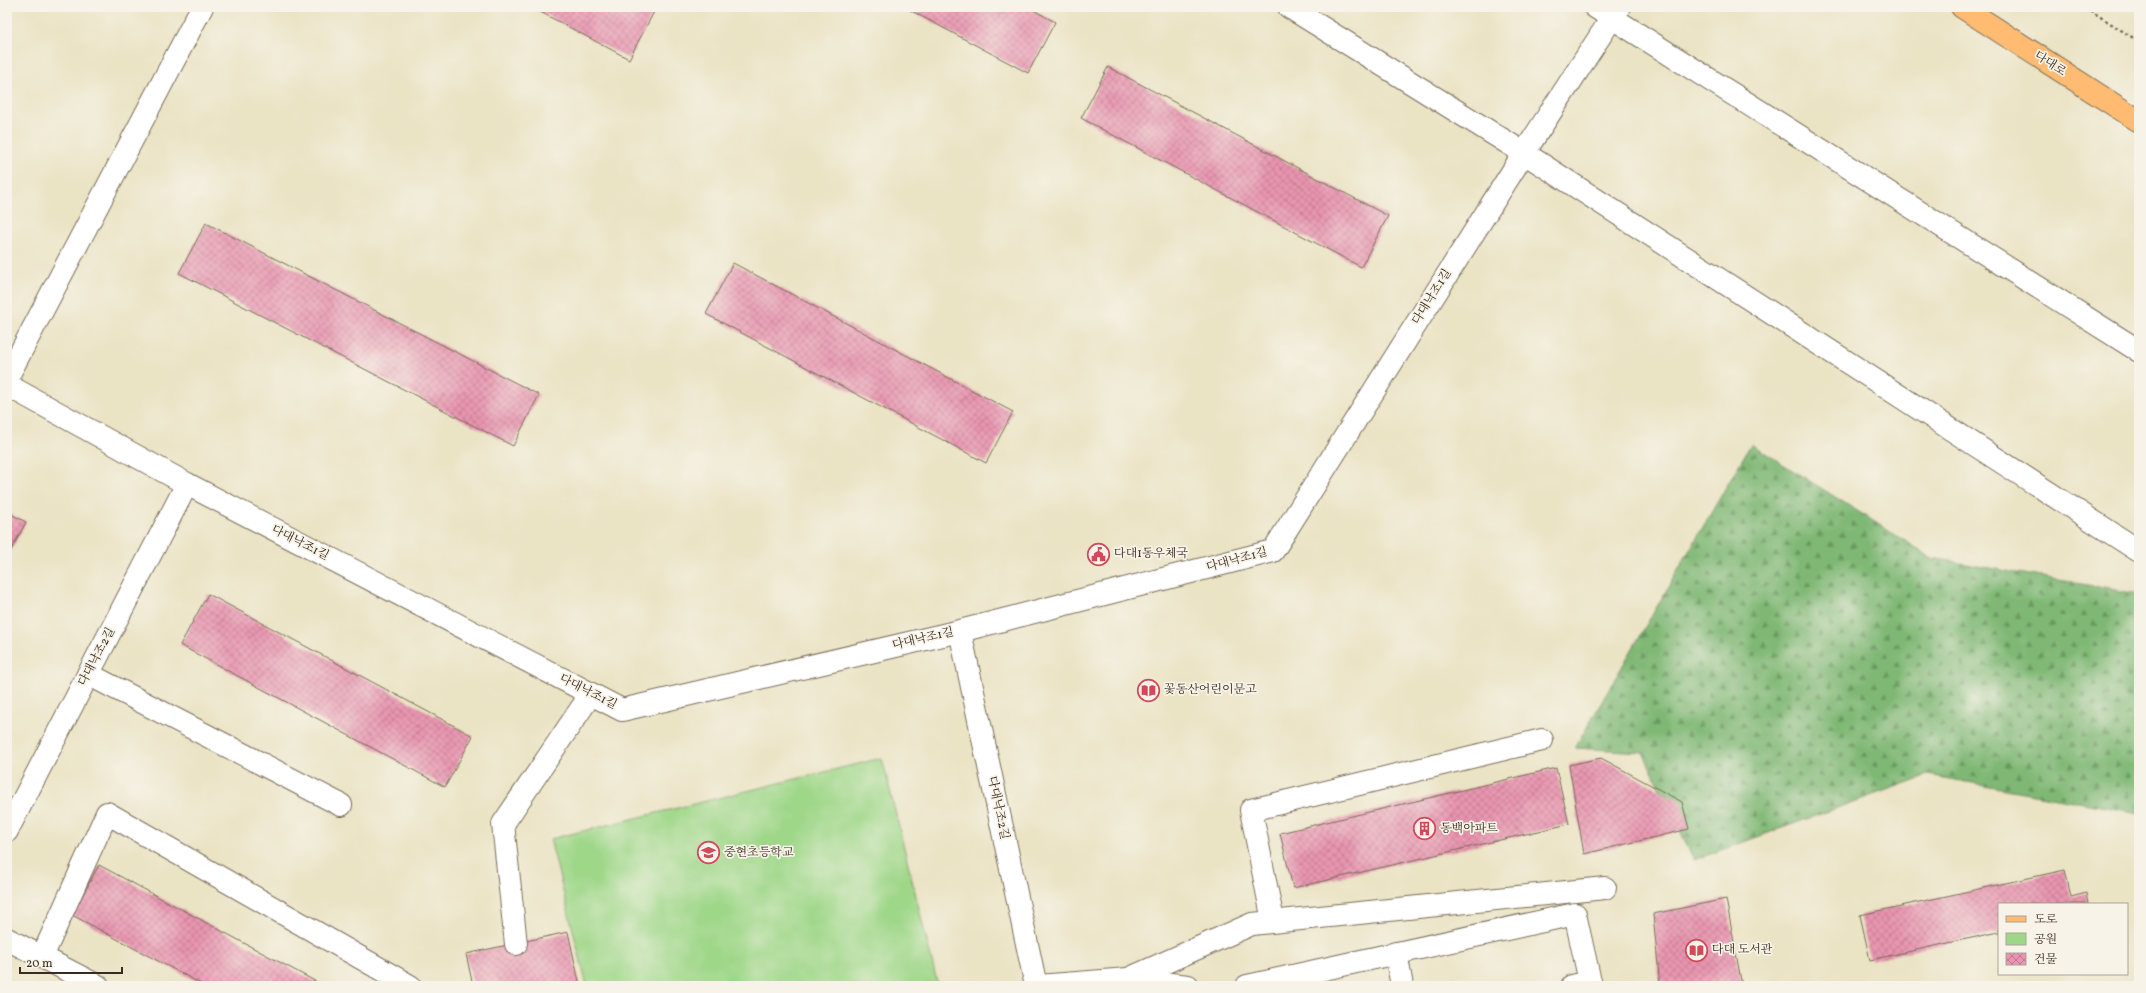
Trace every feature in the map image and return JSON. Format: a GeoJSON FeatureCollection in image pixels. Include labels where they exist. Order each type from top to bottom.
{"type":"FeatureCollection","features":[{"type":"Feature","properties":{"kind":"main road","name":"다대로"},"geometry":{"type":"LineString","coordinates":[[1962,7],[2139,121]]}},
{"type":"Feature","properties":{"kind":"street"},"geometry":{"type":"LineString","coordinates":[[7,378],[202,7]]}},
{"type":"Feature","properties":{"kind":"street"},"geometry":{"type":"LineString","coordinates":[[1289,7],[1524,153],[2139,551]]}},
{"type":"Feature","properties":{"kind":"street"},"geometry":{"type":"LineString","coordinates":[[1609,11],[2139,351]]}},
{"type":"Feature","properties":{"kind":"street","name":"다대낙조1길"},"geometry":{"type":"LineString","coordinates":[[7,385],[187,484],[622,710],[960,631],[1273,551],[1524,153],[1609,11]]}},
{"type":"Feature","properties":{"kind":"street","name":"다대낙조2길"},"geometry":{"type":"LineString","coordinates":[[7,831],[187,484]]}},
{"type":"Feature","properties":{"kind":"street","name":"다대낙조2길"},"geometry":{"type":"LineString","coordinates":[[960,631],[1037,986]]}},
{"type":"Feature","properties":{"kind":"street"},"geometry":{"type":"LineString","coordinates":[[88,674],[341,805]]}},
{"type":"Feature","properties":{"kind":"street"},"geometry":{"type":"LineString","coordinates":[[516,944],[503,824],[591,694]]}},
{"type":"Feature","properties":{"kind":"street"},"geometry":{"type":"LineString","coordinates":[[1273,921],[1251,810],[1542,740]]}},
{"type":"Feature","properties":{"kind":"street"},"geometry":{"type":"LineString","coordinates":[[42,957],[106,813],[410,986]]}},
{"type":"Feature","properties":{"kind":"street"},"geometry":{"type":"LineString","coordinates":[[1128,979],[1252,924],[1605,888]]}},
{"type":"Feature","properties":{"kind":"street"},"geometry":{"type":"LineString","coordinates":[[1247,986],[1574,914],[1584,985]]}},
{"type":"Feature","properties":{"kind":"street"},"geometry":{"type":"LineString","coordinates":[[7,938],[98,986]]}},
{"type":"Feature","properties":{"kind":"street"},"geometry":{"type":"LineString","coordinates":[[1396,953],[1402,986]]}},
{"type":"Feature","properties":{"kind":"street"},"geometry":{"type":"LineString","coordinates":[[1037,986],[1128,979],[1188,986]]}},
{"type":"Feature","properties":{"kind":"path"},"geometry":{"type":"LineString","coordinates":[[2085,7],[2139,41]]}},
{"type":"Feature","properties":{"kind":"green space"},"geometry":{"type":"Polygon","coordinates":[[[1751,444],[1932,558],[2139,594],[2139,813],[1928,775],[1694,860],[1643,752],[1575,748],[1751,444]]]}},
{"type":"Feature","properties":{"kind":"green space","name":"중현초등학교"},"geometry":{"type":"Polygon","coordinates":[[[882,758],[938,986],[587,986],[550,839],[882,758]]]}},
{"type":"Feature","properties":{"kind":"building"},"geometry":{"type":"Polygon","coordinates":[[[531,7],[655,7],[656,8],[629,59],[531,7]]]}},
{"type":"Feature","properties":{"kind":"building"},"geometry":{"type":"Polygon","coordinates":[[[904,7],[1028,7],[1055,22],[1028,73],[904,7]]]}},
{"type":"Feature","properties":{"kind":"building"},"geometry":{"type":"Polygon","coordinates":[[[1108,67],[1388,216],[1361,267],[1081,118],[1108,67]]]}},
{"type":"Feature","properties":{"kind":"building"},"geometry":{"type":"Polygon","coordinates":[[[206,223],[539,395],[513,446],[179,273],[206,223]]]}},
{"type":"Feature","properties":{"kind":"building"},"geometry":{"type":"Polygon","coordinates":[[[733,263],[1013,412],[986,463],[706,314],[733,263]]]}},
{"type":"Feature","properties":{"kind":"building"},"geometry":{"type":"Polygon","coordinates":[[[7,512],[26,522],[7,558],[7,512]]]}},
{"type":"Feature","properties":{"kind":"building"},"geometry":{"type":"Polygon","coordinates":[[[208,594],[473,736],[445,787],[180,645],[208,594]]]}},
{"type":"Feature","properties":{"kind":"building"},"geometry":{"type":"Polygon","coordinates":[[[1601,758],[1682,802],[1689,829],[1584,854],[1569,765],[1601,758]]]}},
{"type":"Feature","properties":{"kind":"building","name":"동백아파트"},"geometry":{"type":"Polygon","coordinates":[[[1556,768],[1569,824],[1293,888],[1280,833],[1556,768]]]}},
{"type":"Feature","properties":{"kind":"building"},"geometry":{"type":"Polygon","coordinates":[[[99,865],[324,986],[205,986],[72,915],[99,865]]]}},
{"type":"Feature","properties":{"kind":"building"},"geometry":{"type":"Polygon","coordinates":[[[2065,870],[2071,897],[2086,893],[2088,903],[1998,903],[1998,932],[1870,960],[1860,915],[2065,870]]]}},
{"type":"Feature","properties":{"kind":"building","name":"다대 도서관"},"geometry":{"type":"Polygon","coordinates":[[[1726,899],[1742,986],[1660,986],[1653,914],[1726,899]]]}},
{"type":"Feature","properties":{"kind":"building"},"geometry":{"type":"Polygon","coordinates":[[[568,932],[580,986],[473,986],[466,954],[568,932]]]}},
{"type":"Feature","properties":{"kind":"place","name":"다대1동우체국"},"geometry":{"type":"Point","coordinates":[1099,554]}},
{"type":"Feature","properties":{"kind":"place","name":"꽃동산어린이문고"},"geometry":{"type":"Point","coordinates":[1148,690]}},
{"type":"Feature","properties":{"kind":"place","name":"동백아파트"},"geometry":{"type":"Point","coordinates":[1425,829]}},
{"type":"Feature","properties":{"kind":"place","name":"중현초등학교"},"geometry":{"type":"Point","coordinates":[708,853]}},
{"type":"Feature","properties":{"kind":"place","name":"다대 도서관"},"geometry":{"type":"Point","coordinates":[1696,950]}}]}
